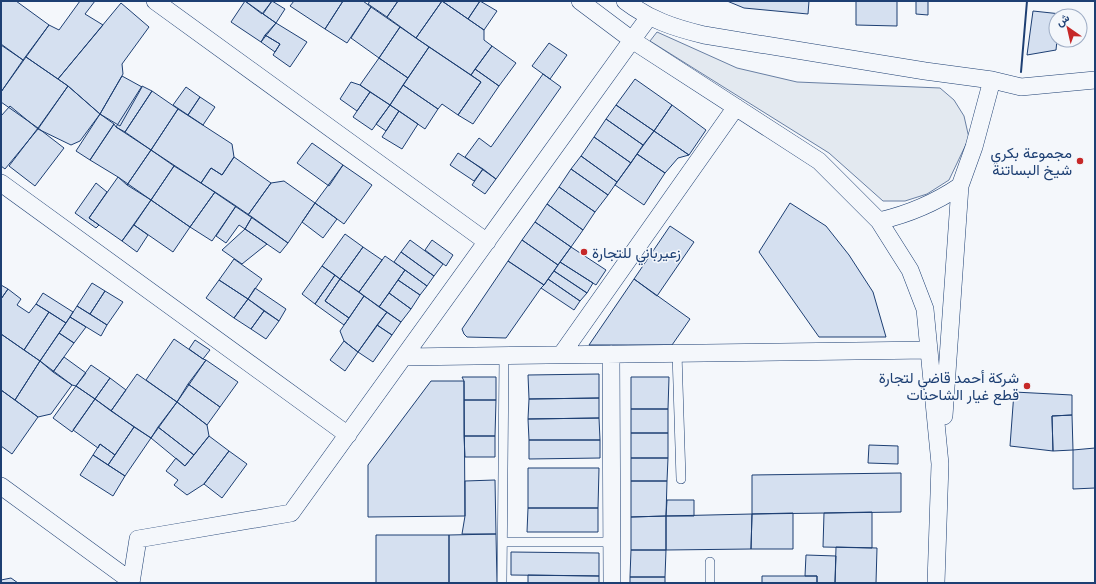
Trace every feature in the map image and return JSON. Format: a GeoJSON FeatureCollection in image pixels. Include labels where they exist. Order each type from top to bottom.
{"type":"FeatureCollection","features":[{"type":"Feature","properties":{"kind":"street"},"geometry":{"type":"LineString","coordinates":[[155,1],[487,242]]}},
{"type":"Feature","properties":{"kind":"street"},"geometry":{"type":"LineString","coordinates":[[580,1],[632,40],[819,161],[879,221],[910,270],[925,309],[940,464]]}},
{"type":"Feature","properties":{"kind":"street"},"geometry":{"type":"LineString","coordinates":[[625,1],[649,17],[681,29],[704,35],[925,71],[992,80],[1021,87],[1095,80]]}},
{"type":"Feature","properties":{"kind":"street"},"geometry":{"type":"LineString","coordinates":[[1,486],[131,582],[138,538],[292,514],[649,17]]}},
{"type":"Feature","properties":{"kind":"street"},"geometry":{"type":"LineString","coordinates":[[936,583],[940,464],[960,186],[974,147],[992,80]]}},
{"type":"Feature","properties":{"kind":"street"},"geometry":{"type":"LineString","coordinates":[[561,355],[736,107]]}},
{"type":"Feature","properties":{"kind":"street"},"geometry":{"type":"LineString","coordinates":[[1,183],[348,435]]}},
{"type":"Feature","properties":{"kind":"street"},"geometry":{"type":"LineString","coordinates":[[879,221],[897,217],[924,207],[944,197],[960,186]]}},
{"type":"Feature","properties":{"kind":"street"},"geometry":{"type":"LineString","coordinates":[[404,357],[929,350]]}},
{"type":"Feature","properties":{"kind":"street"},"geometry":{"type":"LineString","coordinates":[[611,354],[612,583]]}},
{"type":"Feature","properties":{"kind":"lane"},"geometry":{"type":"LineString","coordinates":[[677,353],[681,479]]}},
{"type":"Feature","properties":{"kind":"lane"},"geometry":{"type":"LineString","coordinates":[[502,583],[504,356]]}},
{"type":"Feature","properties":{"kind":"lane"},"geometry":{"type":"LineString","coordinates":[[502,542],[612,542]]}},
{"type":"Feature","properties":{"kind":"lane"},"geometry":{"type":"LineString","coordinates":[[710,562],[710,583]]}},
{"type":"Feature","properties":{"kind":"shaded area"},"geometry":{"type":"Polygon","coordinates":[[[657,32],[737,68],[797,82],[940,88],[954,100],[964,116],[969,138],[949,180],[927,194],[905,201],[883,201],[829,153],[650,41],[657,32]]]}},
{"type":"Feature","properties":{"kind":"building"},"geometry":{"type":"Polygon","coordinates":[[[1,1],[16,1],[49,25],[23,60],[1,44],[1,1]]]}},
{"type":"Feature","properties":{"kind":"building"},"geometry":{"type":"Polygon","coordinates":[[[80,1],[95,1],[85,14],[103,25],[58,79],[26,57],[49,25],[59,30],[80,1]]]}},
{"type":"Feature","properties":{"kind":"building"},"geometry":{"type":"Polygon","coordinates":[[[245,1],[276,23],[261,42],[231,22],[245,1]]]}},
{"type":"Feature","properties":{"kind":"building"},"geometry":{"type":"Polygon","coordinates":[[[245,1],[272,1],[262,14],[245,1]]]}},
{"type":"Feature","properties":{"kind":"building"},"geometry":{"type":"Polygon","coordinates":[[[272,1],[285,9],[276,23],[263,14],[272,1]]]}},
{"type":"Feature","properties":{"kind":"building"},"geometry":{"type":"Polygon","coordinates":[[[294,1],[343,1],[325,29],[290,6],[294,1]]]}},
{"type":"Feature","properties":{"kind":"building"},"geometry":{"type":"Polygon","coordinates":[[[343,1],[363,1],[371,7],[347,43],[325,29],[343,1]]]}},
{"type":"Feature","properties":{"kind":"building"},"geometry":{"type":"Polygon","coordinates":[[[370,1],[398,1],[387,17],[368,4],[370,1]]]}},
{"type":"Feature","properties":{"kind":"building"},"geometry":{"type":"Polygon","coordinates":[[[398,1],[442,1],[416,38],[387,17],[398,1]]]}},
{"type":"Feature","properties":{"kind":"building"},"geometry":{"type":"Polygon","coordinates":[[[442,1],[480,1],[468,19],[442,1]]]}},
{"type":"Feature","properties":{"kind":"building"},"geometry":{"type":"Polygon","coordinates":[[[442,1],[484,30],[484,40],[492,46],[471,75],[416,38],[442,1]]]}},
{"type":"Feature","properties":{"kind":"building"},"geometry":{"type":"Polygon","coordinates":[[[480,1],[497,11],[484,30],[468,19],[480,1]]]}},
{"type":"Feature","properties":{"kind":"building"},"geometry":{"type":"Polygon","coordinates":[[[727,1],[809,1],[808,14],[744,8],[727,1]]]}},
{"type":"Feature","properties":{"kind":"building"},"geometry":{"type":"Polygon","coordinates":[[[856,1],[897,1],[897,26],[856,25],[856,1]]]}},
{"type":"Feature","properties":{"kind":"building"},"geometry":{"type":"Polygon","coordinates":[[[916,1],[928,1],[928,15],[916,14],[916,1]]]}},
{"type":"Feature","properties":{"kind":"building"},"geometry":{"type":"Polygon","coordinates":[[[121,3],[149,27],[122,64],[123,74],[100,114],[58,79],[121,3]]]}},
{"type":"Feature","properties":{"kind":"building"},"geometry":{"type":"Polygon","coordinates":[[[371,7],[400,27],[379,58],[351,38],[371,7]]]}},
{"type":"Feature","properties":{"kind":"building"},"geometry":{"type":"Polygon","coordinates":[[[1033,11],[1048,13],[1048,48],[1056,48],[1056,50],[1027,55],[1033,11]]]}},
{"type":"Feature","properties":{"kind":"building"},"geometry":{"type":"Polygon","coordinates":[[[276,23],[307,42],[290,67],[273,55],[280,44],[265,35],[276,23]]]}},
{"type":"Feature","properties":{"kind":"building"},"geometry":{"type":"Polygon","coordinates":[[[400,27],[429,47],[408,78],[379,58],[400,27]]]}},
{"type":"Feature","properties":{"kind":"building"},"geometry":{"type":"Polygon","coordinates":[[[265,35],[280,44],[275,52],[261,42],[265,35]]]}},
{"type":"Feature","properties":{"kind":"building"},"geometry":{"type":"Polygon","coordinates":[[[549,43],[567,55],[550,79],[532,66],[549,43]]]}},
{"type":"Feature","properties":{"kind":"building"},"geometry":{"type":"Polygon","coordinates":[[[1,45],[23,60],[1,92],[1,45]]]}},
{"type":"Feature","properties":{"kind":"building"},"geometry":{"type":"Polygon","coordinates":[[[492,46],[516,63],[499,86],[475,69],[492,46]]]}},
{"type":"Feature","properties":{"kind":"building"},"geometry":{"type":"Polygon","coordinates":[[[429,47],[481,82],[458,115],[442,104],[438,109],[403,85],[429,47]]]}},
{"type":"Feature","properties":{"kind":"building"},"geometry":{"type":"Polygon","coordinates":[[[26,57],[68,86],[38,128],[1,102],[1,92],[26,57]]]}},
{"type":"Feature","properties":{"kind":"building"},"geometry":{"type":"Polygon","coordinates":[[[379,58],[408,78],[390,105],[360,85],[379,58]]]}},
{"type":"Feature","properties":{"kind":"building"},"geometry":{"type":"Polygon","coordinates":[[[475,69],[499,86],[473,124],[458,115],[481,82],[471,75],[475,69]]]}},
{"type":"Feature","properties":{"kind":"building"},"geometry":{"type":"Polygon","coordinates":[[[543,74],[561,87],[496,179],[465,157],[479,138],[491,147],[543,74]]]}},
{"type":"Feature","properties":{"kind":"building"},"geometry":{"type":"Polygon","coordinates":[[[122,76],[142,87],[120,126],[100,114],[122,76]]]}},
{"type":"Feature","properties":{"kind":"building"},"geometry":{"type":"Polygon","coordinates":[[[635,79],[672,105],[654,131],[616,105],[635,79]]]}},
{"type":"Feature","properties":{"kind":"building"},"geometry":{"type":"Polygon","coordinates":[[[351,82],[360,85],[370,92],[357,111],[340,99],[351,82]]]}},
{"type":"Feature","properties":{"kind":"building"},"geometry":{"type":"Polygon","coordinates":[[[403,85],[438,109],[425,129],[390,105],[403,85]]]}},
{"type":"Feature","properties":{"kind":"building"},"geometry":{"type":"Polygon","coordinates":[[[68,86],[100,114],[80,141],[71,145],[38,129],[68,86]]]}},
{"type":"Feature","properties":{"kind":"building"},"geometry":{"type":"Polygon","coordinates":[[[142,86],[152,91],[125,132],[116,127],[142,86]]]}},
{"type":"Feature","properties":{"kind":"building"},"geometry":{"type":"Polygon","coordinates":[[[186,87],[200,97],[188,115],[173,105],[186,87]]]}},
{"type":"Feature","properties":{"kind":"building"},"geometry":{"type":"Polygon","coordinates":[[[152,91],[178,109],[151,150],[125,132],[152,91]]]}},
{"type":"Feature","properties":{"kind":"building"},"geometry":{"type":"Polygon","coordinates":[[[370,92],[390,105],[372,130],[353,117],[370,92]]]}},
{"type":"Feature","properties":{"kind":"building"},"geometry":{"type":"Polygon","coordinates":[[[200,97],[215,107],[203,125],[188,115],[200,97]]]}},
{"type":"Feature","properties":{"kind":"building"},"geometry":{"type":"Polygon","coordinates":[[[390,105],[399,111],[386,131],[376,124],[390,105]]]}},
{"type":"Feature","properties":{"kind":"building"},"geometry":{"type":"Polygon","coordinates":[[[616,105],[654,131],[643,145],[606,119],[616,105]]]}},
{"type":"Feature","properties":{"kind":"building"},"geometry":{"type":"Polygon","coordinates":[[[672,105],[706,130],[689,155],[654,131],[672,105]]]}},
{"type":"Feature","properties":{"kind":"building"},"geometry":{"type":"Polygon","coordinates":[[[10,106],[38,129],[5,169],[1,166],[1,116],[10,106]]]}},
{"type":"Feature","properties":{"kind":"building"},"geometry":{"type":"Polygon","coordinates":[[[178,109],[232,144],[234,157],[222,175],[211,168],[201,183],[151,150],[178,109]]]}},
{"type":"Feature","properties":{"kind":"building"},"geometry":{"type":"Polygon","coordinates":[[[399,111],[418,124],[402,149],[382,137],[399,111]]]}},
{"type":"Feature","properties":{"kind":"building"},"geometry":{"type":"Polygon","coordinates":[[[100,114],[114,124],[90,160],[76,151],[100,114]]]}},
{"type":"Feature","properties":{"kind":"building"},"geometry":{"type":"Polygon","coordinates":[[[606,119],[643,145],[631,163],[594,137],[606,119]]]}},
{"type":"Feature","properties":{"kind":"building"},"geometry":{"type":"Polygon","coordinates":[[[114,124],[116,127],[151,150],[127,185],[118,177],[90,160],[114,124]]]}},
{"type":"Feature","properties":{"kind":"building"},"geometry":{"type":"Polygon","coordinates":[[[38,128],[64,148],[35,186],[9,166],[38,128]]]}},
{"type":"Feature","properties":{"kind":"building"},"geometry":{"type":"Polygon","coordinates":[[[654,131],[689,155],[678,158],[665,173],[637,154],[654,131]]]}},
{"type":"Feature","properties":{"kind":"building"},"geometry":{"type":"Polygon","coordinates":[[[594,137],[631,163],[617,182],[581,156],[594,137]]]}},
{"type":"Feature","properties":{"kind":"building"},"geometry":{"type":"Polygon","coordinates":[[[312,143],[343,165],[329,186],[297,163],[312,143]]]}},
{"type":"Feature","properties":{"kind":"building"},"geometry":{"type":"Polygon","coordinates":[[[151,150],[174,166],[151,200],[127,185],[151,150]]]}},
{"type":"Feature","properties":{"kind":"building"},"geometry":{"type":"Polygon","coordinates":[[[458,153],[483,169],[474,181],[450,165],[458,153]]]}},
{"type":"Feature","properties":{"kind":"building"},"geometry":{"type":"Polygon","coordinates":[[[637,154],[665,173],[644,205],[615,185],[637,154]]]}},
{"type":"Feature","properties":{"kind":"building"},"geometry":{"type":"Polygon","coordinates":[[[581,156],[617,182],[608,195],[571,169],[581,156]]]}},
{"type":"Feature","properties":{"kind":"building"},"geometry":{"type":"Polygon","coordinates":[[[234,157],[271,183],[248,215],[201,183],[211,168],[222,175],[234,157]]]}},
{"type":"Feature","properties":{"kind":"building"},"geometry":{"type":"Polygon","coordinates":[[[343,165],[372,185],[344,224],[315,203],[343,165]]]}},
{"type":"Feature","properties":{"kind":"building"},"geometry":{"type":"Polygon","coordinates":[[[174,166],[215,192],[190,227],[151,200],[174,166]]]}},
{"type":"Feature","properties":{"kind":"building"},"geometry":{"type":"Polygon","coordinates":[[[483,169],[496,179],[485,194],[472,185],[483,169]]]}},
{"type":"Feature","properties":{"kind":"building"},"geometry":{"type":"Polygon","coordinates":[[[571,169],[608,195],[595,212],[559,187],[571,169]]]}},
{"type":"Feature","properties":{"kind":"building"},"geometry":{"type":"Polygon","coordinates":[[[118,177],[151,200],[122,241],[89,218],[118,177]]]}},
{"type":"Feature","properties":{"kind":"building"},"geometry":{"type":"Polygon","coordinates":[[[284,181],[315,203],[288,243],[248,215],[271,183],[284,181]]]}},
{"type":"Feature","properties":{"kind":"building"},"geometry":{"type":"Polygon","coordinates":[[[96,183],[107,192],[89,218],[99,225],[96,228],[75,213],[96,183]]]}},
{"type":"Feature","properties":{"kind":"building"},"geometry":{"type":"Polygon","coordinates":[[[559,187],[595,212],[583,230],[547,204],[559,187]]]}},
{"type":"Feature","properties":{"kind":"building"},"geometry":{"type":"Polygon","coordinates":[[[215,192],[236,206],[212,241],[190,227],[215,192]]]}},
{"type":"Feature","properties":{"kind":"building"},"geometry":{"type":"Polygon","coordinates":[[[151,200],[190,227],[173,252],[134,225],[151,200]]]}},
{"type":"Feature","properties":{"kind":"building"},"geometry":{"type":"Polygon","coordinates":[[[315,203],[337,219],[323,238],[302,222],[315,203]]]}},
{"type":"Feature","properties":{"kind":"building"},"geometry":{"type":"Polygon","coordinates":[[[790,203],[826,226],[849,255],[873,292],[886,337],[819,337],[759,252],[790,203]]]}},
{"type":"Feature","properties":{"kind":"building"},"geometry":{"type":"Polygon","coordinates":[[[547,204],[583,230],[571,247],[535,222],[547,204]]]}},
{"type":"Feature","properties":{"kind":"building"},"geometry":{"type":"Polygon","coordinates":[[[236,206],[252,217],[245,229],[239,225],[226,243],[216,236],[236,206]]]}},
{"type":"Feature","properties":{"kind":"building"},"geometry":{"type":"Polygon","coordinates":[[[252,217],[288,243],[280,253],[245,229],[252,217]]]}},
{"type":"Feature","properties":{"kind":"building"},"geometry":{"type":"Polygon","coordinates":[[[535,222],[571,247],[558,265],[522,240],[535,222]]]}},
{"type":"Feature","properties":{"kind":"building"},"geometry":{"type":"Polygon","coordinates":[[[134,225],[148,235],[137,252],[122,241],[134,225]]]}},
{"type":"Feature","properties":{"kind":"building"},"geometry":{"type":"Polygon","coordinates":[[[670,226],[694,242],[657,296],[634,279],[670,226]]]}},
{"type":"Feature","properties":{"kind":"building"},"geometry":{"type":"Polygon","coordinates":[[[245,229],[267,244],[242,264],[222,250],[245,229]]]}},
{"type":"Feature","properties":{"kind":"building"},"geometry":{"type":"Polygon","coordinates":[[[345,234],[363,247],[340,279],[322,266],[345,234]]]}},
{"type":"Feature","properties":{"kind":"building"},"geometry":{"type":"Polygon","coordinates":[[[410,240],[443,264],[434,276],[401,252],[410,240]]]}},
{"type":"Feature","properties":{"kind":"building"},"geometry":{"type":"Polygon","coordinates":[[[432,240],[453,255],[446,266],[425,250],[432,240]]]}},
{"type":"Feature","properties":{"kind":"building"},"geometry":{"type":"Polygon","coordinates":[[[522,240],[558,265],[544,285],[508,261],[522,240]]]}},
{"type":"Feature","properties":{"kind":"building"},"geometry":{"type":"Polygon","coordinates":[[[363,247],[382,260],[359,292],[340,279],[363,247]]]}},
{"type":"Feature","properties":{"kind":"building"},"geometry":{"type":"Polygon","coordinates":[[[571,247],[606,270],[596,285],[560,262],[571,247]]]}},
{"type":"Feature","properties":{"kind":"building"},"geometry":{"type":"Polygon","coordinates":[[[401,252],[434,276],[427,286],[394,262],[401,252]]]}},
{"type":"Feature","properties":{"kind":"building"},"geometry":{"type":"Polygon","coordinates":[[[385,256],[405,270],[379,307],[359,292],[385,256]]]}},
{"type":"Feature","properties":{"kind":"building"},"geometry":{"type":"Polygon","coordinates":[[[234,259],[262,279],[248,299],[219,280],[234,259]]]}},
{"type":"Feature","properties":{"kind":"building"},"geometry":{"type":"Polygon","coordinates":[[[508,261],[544,285],[506,338],[467,337],[462,329],[508,261]]]}},
{"type":"Feature","properties":{"kind":"building"},"geometry":{"type":"Polygon","coordinates":[[[560,262],[593,283],[587,293],[554,271],[560,262]]]}},
{"type":"Feature","properties":{"kind":"building"},"geometry":{"type":"Polygon","coordinates":[[[322,266],[335,275],[315,304],[302,294],[322,266]]]}},
{"type":"Feature","properties":{"kind":"building"},"geometry":{"type":"Polygon","coordinates":[[[405,270],[427,286],[420,295],[398,280],[405,270]]]}},
{"type":"Feature","properties":{"kind":"building"},"geometry":{"type":"Polygon","coordinates":[[[554,271],[587,293],[580,301],[548,279],[554,271]]]}},
{"type":"Feature","properties":{"kind":"building"},"geometry":{"type":"Polygon","coordinates":[[[335,275],[340,279],[325,301],[349,318],[344,325],[315,304],[335,275]]]}},
{"type":"Feature","properties":{"kind":"building"},"geometry":{"type":"Polygon","coordinates":[[[340,279],[364,296],[349,318],[325,301],[340,279]]]}},
{"type":"Feature","properties":{"kind":"building"},"geometry":{"type":"Polygon","coordinates":[[[548,279],[580,301],[574,310],[541,288],[548,279]]]}},
{"type":"Feature","properties":{"kind":"building"},"geometry":{"type":"Polygon","coordinates":[[[634,279],[690,319],[672,345],[589,345],[634,279]]]}},
{"type":"Feature","properties":{"kind":"building"},"geometry":{"type":"Polygon","coordinates":[[[219,280],[248,299],[234,318],[206,298],[219,280]]]}},
{"type":"Feature","properties":{"kind":"building"},"geometry":{"type":"Polygon","coordinates":[[[398,280],[420,295],[411,309],[389,293],[398,280]]]}},
{"type":"Feature","properties":{"kind":"building"},"geometry":{"type":"Polygon","coordinates":[[[92,283],[105,291],[90,314],[77,306],[92,283]]]}},
{"type":"Feature","properties":{"kind":"building"},"geometry":{"type":"Polygon","coordinates":[[[1,285],[8,289],[1,299],[1,285]]]}},
{"type":"Feature","properties":{"kind":"building"},"geometry":{"type":"Polygon","coordinates":[[[255,288],[286,309],[279,321],[248,299],[255,288]]]}},
{"type":"Feature","properties":{"kind":"building"},"geometry":{"type":"Polygon","coordinates":[[[8,289],[21,299],[17,305],[29,313],[36,304],[49,312],[24,350],[1,334],[1,299],[8,289]]]}},
{"type":"Feature","properties":{"kind":"building"},"geometry":{"type":"Polygon","coordinates":[[[105,291],[123,302],[107,325],[90,314],[105,291]]]}},
{"type":"Feature","properties":{"kind":"building"},"geometry":{"type":"Polygon","coordinates":[[[43,293],[73,312],[66,323],[36,304],[43,293]]]}},
{"type":"Feature","properties":{"kind":"building"},"geometry":{"type":"Polygon","coordinates":[[[389,293],[411,309],[401,322],[379,307],[389,293]]]}},
{"type":"Feature","properties":{"kind":"building"},"geometry":{"type":"Polygon","coordinates":[[[364,296],[387,312],[358,352],[344,341],[340,331],[364,296]]]}},
{"type":"Feature","properties":{"kind":"building"},"geometry":{"type":"Polygon","coordinates":[[[248,299],[264,311],[251,329],[234,318],[248,299]]]}},
{"type":"Feature","properties":{"kind":"building"},"geometry":{"type":"Polygon","coordinates":[[[77,306],[107,325],[101,336],[70,317],[77,306]]]}},
{"type":"Feature","properties":{"kind":"building"},"geometry":{"type":"Polygon","coordinates":[[[264,311],[279,321],[266,339],[251,329],[264,311]]]}},
{"type":"Feature","properties":{"kind":"building"},"geometry":{"type":"Polygon","coordinates":[[[49,312],[66,323],[40,361],[24,350],[49,312]]]}},
{"type":"Feature","properties":{"kind":"building"},"geometry":{"type":"Polygon","coordinates":[[[387,312],[401,322],[392,335],[377,325],[387,312]]]}},
{"type":"Feature","properties":{"kind":"building"},"geometry":{"type":"Polygon","coordinates":[[[70,317],[86,327],[74,343],[59,333],[70,317]]]}},
{"type":"Feature","properties":{"kind":"building"},"geometry":{"type":"Polygon","coordinates":[[[377,325],[392,335],[373,362],[358,352],[377,325]]]}},
{"type":"Feature","properties":{"kind":"building"},"geometry":{"type":"Polygon","coordinates":[[[59,333],[74,343],[53,372],[40,361],[59,333]]]}},
{"type":"Feature","properties":{"kind":"building"},"geometry":{"type":"Polygon","coordinates":[[[1,334],[40,361],[15,400],[1,390],[1,334]]]}},
{"type":"Feature","properties":{"kind":"building"},"geometry":{"type":"Polygon","coordinates":[[[174,339],[206,360],[177,402],[146,380],[174,339]]]}},
{"type":"Feature","properties":{"kind":"building"},"geometry":{"type":"Polygon","coordinates":[[[195,340],[210,350],[203,359],[189,349],[195,340]]]}},
{"type":"Feature","properties":{"kind":"building"},"geometry":{"type":"Polygon","coordinates":[[[344,341],[358,352],[345,371],[330,360],[344,341]]]}},
{"type":"Feature","properties":{"kind":"building"},"geometry":{"type":"Polygon","coordinates":[[[64,357],[86,373],[76,386],[72,385],[53,372],[64,357]]]}},
{"type":"Feature","properties":{"kind":"building"},"geometry":{"type":"Polygon","coordinates":[[[206,360],[238,382],[220,407],[188,384],[206,360]]]}},
{"type":"Feature","properties":{"kind":"building"},"geometry":{"type":"Polygon","coordinates":[[[40,361],[72,385],[51,414],[38,417],[15,400],[40,361]]]}},
{"type":"Feature","properties":{"kind":"building"},"geometry":{"type":"Polygon","coordinates":[[[91,365],[110,378],[95,399],[76,386],[91,365]]]}},
{"type":"Feature","properties":{"kind":"building"},"geometry":{"type":"Polygon","coordinates":[[[137,374],[177,402],[151,438],[111,411],[137,374]]]}},
{"type":"Feature","properties":{"kind":"building"},"geometry":{"type":"Polygon","coordinates":[[[599,374],[599,398],[529,399],[528,375],[599,374]]]}},
{"type":"Feature","properties":{"kind":"building"},"geometry":{"type":"Polygon","coordinates":[[[462,377],[496,377],[496,400],[464,400],[464,381],[462,377]]]}},
{"type":"Feature","properties":{"kind":"building"},"geometry":{"type":"Polygon","coordinates":[[[631,377],[669,377],[668,409],[631,409],[631,377]]]}},
{"type":"Feature","properties":{"kind":"building"},"geometry":{"type":"Polygon","coordinates":[[[110,378],[126,390],[111,411],[95,399],[110,378]]]}},
{"type":"Feature","properties":{"kind":"building"},"geometry":{"type":"Polygon","coordinates":[[[431,381],[464,381],[465,516],[368,517],[368,465],[431,381]]]}},
{"type":"Feature","properties":{"kind":"building"},"geometry":{"type":"Polygon","coordinates":[[[188,384],[220,407],[207,425],[177,402],[188,384]]]}},
{"type":"Feature","properties":{"kind":"building"},"geometry":{"type":"Polygon","coordinates":[[[76,386],[95,399],[72,432],[53,418],[76,386]]]}},
{"type":"Feature","properties":{"kind":"building"},"geometry":{"type":"Polygon","coordinates":[[[1,390],[38,417],[12,454],[1,446],[1,390]]]}},
{"type":"Feature","properties":{"kind":"building"},"geometry":{"type":"Polygon","coordinates":[[[1014,392],[1072,395],[1072,415],[1052,416],[1053,451],[1010,446],[1014,392]]]}},
{"type":"Feature","properties":{"kind":"building"},"geometry":{"type":"Polygon","coordinates":[[[599,398],[599,418],[528,419],[529,399],[599,398]]]}},
{"type":"Feature","properties":{"kind":"building"},"geometry":{"type":"Polygon","coordinates":[[[95,399],[134,427],[115,455],[100,444],[98,448],[73,430],[95,399]]]}},
{"type":"Feature","properties":{"kind":"building"},"geometry":{"type":"Polygon","coordinates":[[[464,400],[496,400],[495,436],[464,436],[464,400]]]}},
{"type":"Feature","properties":{"kind":"building"},"geometry":{"type":"Polygon","coordinates":[[[177,402],[207,425],[209,436],[194,455],[158,427],[177,402]]]}},
{"type":"Feature","properties":{"kind":"building"},"geometry":{"type":"Polygon","coordinates":[[[631,409],[668,409],[668,433],[631,433],[631,409]]]}},
{"type":"Feature","properties":{"kind":"building"},"geometry":{"type":"Polygon","coordinates":[[[1072,415],[1073,450],[1053,451],[1052,416],[1072,415]]]}},
{"type":"Feature","properties":{"kind":"building"},"geometry":{"type":"Polygon","coordinates":[[[599,418],[600,440],[529,440],[528,419],[599,418]]]}},
{"type":"Feature","properties":{"kind":"building"},"geometry":{"type":"Polygon","coordinates":[[[134,427],[151,438],[125,476],[108,465],[134,427]]]}},
{"type":"Feature","properties":{"kind":"building"},"geometry":{"type":"Polygon","coordinates":[[[158,427],[194,455],[185,466],[151,438],[158,427]]]}},
{"type":"Feature","properties":{"kind":"building"},"geometry":{"type":"Polygon","coordinates":[[[631,433],[668,433],[668,458],[631,458],[631,433]]]}},
{"type":"Feature","properties":{"kind":"building"},"geometry":{"type":"Polygon","coordinates":[[[209,436],[229,451],[204,484],[187,495],[174,485],[178,480],[166,471],[176,458],[185,466],[209,436]]]}},
{"type":"Feature","properties":{"kind":"building"},"geometry":{"type":"Polygon","coordinates":[[[464,436],[495,436],[495,457],[465,457],[464,436]]]}},
{"type":"Feature","properties":{"kind":"building"},"geometry":{"type":"Polygon","coordinates":[[[529,440],[600,440],[600,458],[529,459],[529,440]]]}},
{"type":"Feature","properties":{"kind":"building"},"geometry":{"type":"Polygon","coordinates":[[[100,444],[115,455],[108,465],[93,455],[100,444]]]}},
{"type":"Feature","properties":{"kind":"building"},"geometry":{"type":"Polygon","coordinates":[[[869,445],[898,446],[898,464],[868,463],[869,445]]]}},
{"type":"Feature","properties":{"kind":"building"},"geometry":{"type":"Polygon","coordinates":[[[1095,448],[1095,488],[1073,489],[1073,450],[1095,448]]]}},
{"type":"Feature","properties":{"kind":"building"},"geometry":{"type":"Polygon","coordinates":[[[229,451],[247,464],[222,498],[204,484],[229,451]]]}},
{"type":"Feature","properties":{"kind":"building"},"geometry":{"type":"Polygon","coordinates":[[[93,455],[125,476],[113,496],[80,475],[93,455]]]}},
{"type":"Feature","properties":{"kind":"building"},"geometry":{"type":"Polygon","coordinates":[[[631,458],[668,458],[667,481],[631,481],[631,458]]]}},
{"type":"Feature","properties":{"kind":"building"},"geometry":{"type":"Polygon","coordinates":[[[528,468],[599,468],[598,508],[528,508],[528,468]]]}},
{"type":"Feature","properties":{"kind":"building"},"geometry":{"type":"Polygon","coordinates":[[[901,473],[901,512],[752,514],[752,475],[901,473]]]}},
{"type":"Feature","properties":{"kind":"building"},"geometry":{"type":"Polygon","coordinates":[[[495,480],[496,534],[462,534],[465,516],[465,481],[495,480]]]}},
{"type":"Feature","properties":{"kind":"building"},"geometry":{"type":"Polygon","coordinates":[[[631,481],[667,481],[666,516],[631,517],[631,481]]]}},
{"type":"Feature","properties":{"kind":"building"},"geometry":{"type":"Polygon","coordinates":[[[667,500],[694,500],[694,516],[666,516],[667,500]]]}},
{"type":"Feature","properties":{"kind":"building"},"geometry":{"type":"Polygon","coordinates":[[[528,508],[598,508],[598,532],[527,532],[528,508]]]}},
{"type":"Feature","properties":{"kind":"building"},"geometry":{"type":"Polygon","coordinates":[[[872,512],[872,548],[823,547],[824,513],[872,512]]]}},
{"type":"Feature","properties":{"kind":"building"},"geometry":{"type":"Polygon","coordinates":[[[793,513],[793,549],[751,549],[752,514],[793,513]]]}},
{"type":"Feature","properties":{"kind":"building"},"geometry":{"type":"Polygon","coordinates":[[[752,514],[751,549],[666,550],[666,516],[752,514]]]}},
{"type":"Feature","properties":{"kind":"building"},"geometry":{"type":"Polygon","coordinates":[[[666,516],[666,550],[631,550],[631,517],[666,516]]]}},
{"type":"Feature","properties":{"kind":"building"},"geometry":{"type":"Polygon","coordinates":[[[496,534],[497,583],[449,583],[449,535],[496,534]]]}},
{"type":"Feature","properties":{"kind":"building"},"geometry":{"type":"Polygon","coordinates":[[[376,535],[449,535],[449,583],[376,583],[376,535]]]}},
{"type":"Feature","properties":{"kind":"building"},"geometry":{"type":"Polygon","coordinates":[[[836,547],[877,548],[876,583],[835,583],[836,547]]]}},
{"type":"Feature","properties":{"kind":"building"},"geometry":{"type":"Polygon","coordinates":[[[631,550],[666,550],[665,577],[630,577],[631,550]]]}},
{"type":"Feature","properties":{"kind":"building"},"geometry":{"type":"Polygon","coordinates":[[[511,552],[599,553],[599,576],[511,575],[511,552]]]}},
{"type":"Feature","properties":{"kind":"building"},"geometry":{"type":"Polygon","coordinates":[[[806,555],[836,556],[835,583],[817,583],[817,576],[805,576],[806,555]]]}},
{"type":"Feature","properties":{"kind":"building"},"geometry":{"type":"Polygon","coordinates":[[[528,575],[599,576],[599,583],[528,583],[528,575]]]}},
{"type":"Feature","properties":{"kind":"building"},"geometry":{"type":"Polygon","coordinates":[[[762,576],[817,576],[817,583],[762,583],[762,576]]]}},
{"type":"Feature","properties":{"kind":"building"},"geometry":{"type":"Polygon","coordinates":[[[630,577],[665,577],[665,583],[630,583],[630,577]]]}},
{"type":"Feature","properties":{"kind":"building"},"geometry":{"type":"Polygon","coordinates":[[[11,578],[18,583],[1,583],[1,580],[11,578]]]}},
{"type":"Feature","properties":{"kind":"wall"},"geometry":{"type":"LineString","coordinates":[[1021,72],[1027,1]]}},
{"type":"Feature","properties":{"kind":"place","name":"مجموعة بكري شيخ البساتنة"},"geometry":{"type":"Point","coordinates":[1080,161]}},
{"type":"Feature","properties":{"kind":"place","name":"زعيرباني للتجارة"},"geometry":{"type":"Point","coordinates":[584,252]}},
{"type":"Feature","properties":{"kind":"place","name":"شركة أحمد قاضي لتجارة قطع غيار الشاحنات"},"geometry":{"type":"Point","coordinates":[1027,386]}}]}
